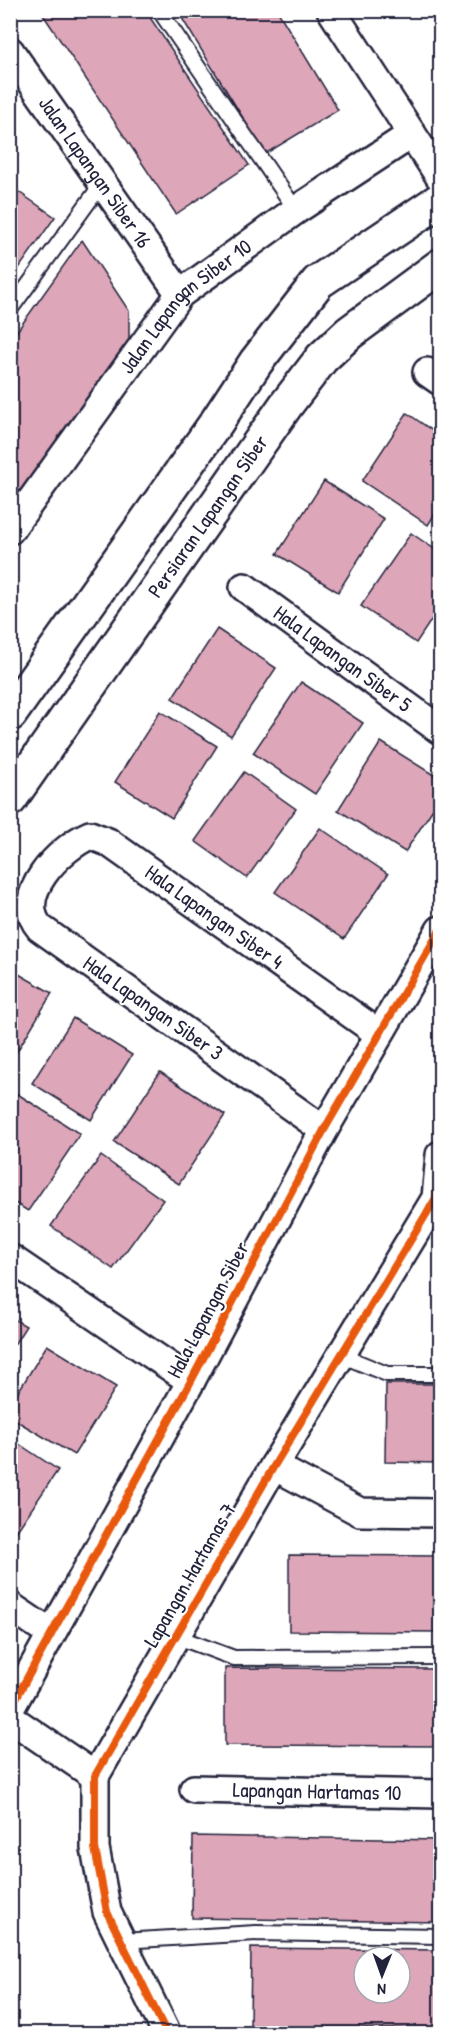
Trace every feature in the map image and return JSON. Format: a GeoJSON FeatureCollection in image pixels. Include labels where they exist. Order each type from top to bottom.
{"type":"FeatureCollection","features":[{"type":"Feature","properties":{"kind":"main road"},"geometry":{"type":"LineString","coordinates":[[10,714],[216,423],[256,362],[318,282],[441,200]]}},
{"type":"Feature","properties":{"kind":"main road","name":"Persiaran Lapangan Siber"},"geometry":{"type":"LineString","coordinates":[[10,799],[279,415],[322,358],[349,333],[441,266]]}},
{"type":"Feature","properties":{"kind":"street"},"geometry":{"type":"LineString","coordinates":[[331,10],[441,177]]}},
{"type":"Feature","properties":{"kind":"street","name":"Jalan Lapangan Siber 16"},"geometry":{"type":"LineString","coordinates":[[10,51],[180,294]]}},
{"type":"Feature","properties":{"kind":"street","name":"Jalan Lapangan Siber 10"},"geometry":{"type":"LineString","coordinates":[[10,530],[180,294],[296,210],[412,134]]}},
{"type":"Feature","properties":{"kind":"street","name":"Hala Lapangan Siber 5"},"geometry":{"type":"LineString","coordinates":[[244,587],[441,730]]}},
{"type":"Feature","properties":{"kind":"street","name":"Hala Lapangan Siber 4"},"geometry":{"type":"LineString","coordinates":[[50,865],[72,843],[90,835],[108,842],[378,1033]]}},
{"type":"Feature","properties":{"kind":"street","name":"Hala Lapangan Siber 3"},"geometry":{"type":"LineString","coordinates":[[50,865],[34,890],[30,907],[32,919],[40,928],[324,1130]]}},
{"type":"Feature","properties":{"kind":"street","name":"Hala Lapangan Siber"},"geometry":{"type":"LineString","coordinates":[[10,1709],[50,1633],[192,1381],[324,1130],[378,1033],[441,930]]}},
{"type":"Feature","properties":{"kind":"street","name":"Lapangan Hartamas 7"},"geometry":{"type":"LineString","coordinates":[[167,2034],[107,1912],[95,1848],[95,1776],[274,1466],[438,1199],[441,1155]]}},
{"type":"Feature","properties":{"kind":"street"},"geometry":{"type":"LineString","coordinates":[[10,1257],[192,1381]]}},
{"type":"Feature","properties":{"kind":"street"},"geometry":{"type":"LineString","coordinates":[[274,1466],[360,1512],[441,1514]]}},
{"type":"Feature","properties":{"kind":"street"},"geometry":{"type":"LineString","coordinates":[[10,1606],[50,1633]]}},
{"type":"Feature","properties":{"kind":"street"},"geometry":{"type":"LineString","coordinates":[[10,1718],[95,1776]]}},
{"type":"Feature","properties":{"kind":"street","name":"Lapangan Hartamas 10"},"geometry":{"type":"LineString","coordinates":[[194,1789],[441,1794]]}},
{"type":"Feature","properties":{"kind":"lane"},"geometry":{"type":"LineString","coordinates":[[159,10],[296,210]]}},
{"type":"Feature","properties":{"kind":"lane"},"geometry":{"type":"LineString","coordinates":[[10,310],[103,182]]}},
{"type":"Feature","properties":{"kind":"lane"},"geometry":{"type":"LineString","coordinates":[[343,1356],[387,1374],[441,1374]]}},
{"type":"Feature","properties":{"kind":"lane"},"geometry":{"type":"LineString","coordinates":[[175,1636],[234,1658],[441,1657]]}},
{"type":"Feature","properties":{"kind":"lane"},"geometry":{"type":"LineString","coordinates":[[121,1941],[256,1933],[441,1936]]}},
{"type":"Feature","properties":{"kind":"building"},"geometry":{"type":"Polygon","coordinates":[[[40,10],[145,10],[249,165],[176,214],[40,10]]]}},
{"type":"Feature","properties":{"kind":"building"},"geometry":{"type":"Polygon","coordinates":[[[177,10],[277,10],[338,110],[265,154],[177,10]]]}},
{"type":"Feature","properties":{"kind":"building"},"geometry":{"type":"Polygon","coordinates":[[[10,186],[55,217],[10,281],[10,186]]]}},
{"type":"Feature","properties":{"kind":"building"},"geometry":{"type":"Polygon","coordinates":[[[82,240],[129,311],[129,347],[10,507],[10,341],[82,240]]]}},
{"type":"Feature","properties":{"kind":"building"},"geometry":{"type":"Polygon","coordinates":[[[407,413],[440,436],[440,506],[428,525],[362,481],[407,413]]]}},
{"type":"Feature","properties":{"kind":"building"},"geometry":{"type":"Polygon","coordinates":[[[324,481],[384,519],[338,592],[277,554],[324,481]]]}},
{"type":"Feature","properties":{"kind":"building"},"geometry":{"type":"Polygon","coordinates":[[[411,533],[440,553],[440,607],[416,643],[361,606],[411,533]]]}},
{"type":"Feature","properties":{"kind":"building"},"geometry":{"type":"Polygon","coordinates":[[[217,629],[276,668],[231,736],[172,698],[217,629]]]}},
{"type":"Feature","properties":{"kind":"building"},"geometry":{"type":"Polygon","coordinates":[[[301,682],[363,723],[315,794],[253,753],[301,682]]]}},
{"type":"Feature","properties":{"kind":"building"},"geometry":{"type":"Polygon","coordinates":[[[160,711],[217,746],[172,818],[115,782],[160,711]]]}},
{"type":"Feature","properties":{"kind":"building"},"geometry":{"type":"Polygon","coordinates":[[[381,742],[440,779],[440,798],[405,852],[338,810],[381,742]]]}},
{"type":"Feature","properties":{"kind":"building"},"geometry":{"type":"Polygon","coordinates":[[[244,772],[296,809],[247,878],[195,841],[244,772]]]}},
{"type":"Feature","properties":{"kind":"building"},"geometry":{"type":"Polygon","coordinates":[[[320,828],[388,874],[344,939],[275,892],[320,828]]]}},
{"type":"Feature","properties":{"kind":"building"},"geometry":{"type":"Polygon","coordinates":[[[10,969],[52,993],[10,1063],[10,969]]]}},
{"type":"Feature","properties":{"kind":"building"},"geometry":{"type":"Polygon","coordinates":[[[73,1018],[132,1055],[91,1120],[32,1083],[73,1018]]]}},
{"type":"Feature","properties":{"kind":"building"},"geometry":{"type":"Polygon","coordinates":[[[160,1072],[225,1115],[179,1184],[114,1142],[160,1072]]]}},
{"type":"Feature","properties":{"kind":"building"},"geometry":{"type":"Polygon","coordinates":[[[16,1093],[80,1134],[28,1211],[10,1200],[10,1102],[16,1093]]]}},
{"type":"Feature","properties":{"kind":"building"},"geometry":{"type":"Polygon","coordinates":[[[101,1156],[163,1200],[113,1269],[51,1226],[101,1156]]]}},
{"type":"Feature","properties":{"kind":"building"},"geometry":{"type":"Polygon","coordinates":[[[10,1317],[26,1326],[10,1351],[10,1317]]]}},
{"type":"Feature","properties":{"kind":"building"},"geometry":{"type":"Polygon","coordinates":[[[47,1345],[116,1387],[74,1455],[10,1417],[10,1405],[47,1345]]]}},
{"type":"Feature","properties":{"kind":"building"},"geometry":{"type":"Polygon","coordinates":[[[386,1384],[440,1384],[440,1463],[385,1462],[386,1384]]]}},
{"type":"Feature","properties":{"kind":"building"},"geometry":{"type":"Polygon","coordinates":[[[10,1438],[58,1470],[10,1541],[10,1438]]]}},
{"type":"Feature","properties":{"kind":"building"},"geometry":{"type":"Polygon","coordinates":[[[289,1555],[440,1556],[440,1632],[289,1631],[289,1555]]]}},
{"type":"Feature","properties":{"kind":"building"},"geometry":{"type":"Polygon","coordinates":[[[225,1668],[440,1669],[440,1746],[225,1745],[225,1668]]]}},
{"type":"Feature","properties":{"kind":"building"},"geometry":{"type":"Polygon","coordinates":[[[193,1836],[440,1840],[440,1922],[192,1918],[193,1836]]]}},
{"type":"Feature","properties":{"kind":"building"},"geometry":{"type":"Polygon","coordinates":[[[251,1948],[352,1949],[352,2005],[412,2005],[412,1950],[440,1950],[440,2029],[250,2027],[251,1948]]]}},
{"type":"Feature","properties":{"kind":"cycle path"},"geometry":{"type":"LineString","coordinates":[[10,1709],[191,1381],[324,1130],[440,930]]}},
{"type":"Feature","properties":{"kind":"cycle path"},"geometry":{"type":"LineString","coordinates":[[167,2034],[107,1912],[95,1848],[95,1776],[274,1466],[436,1198],[440,1155]]}}]}
